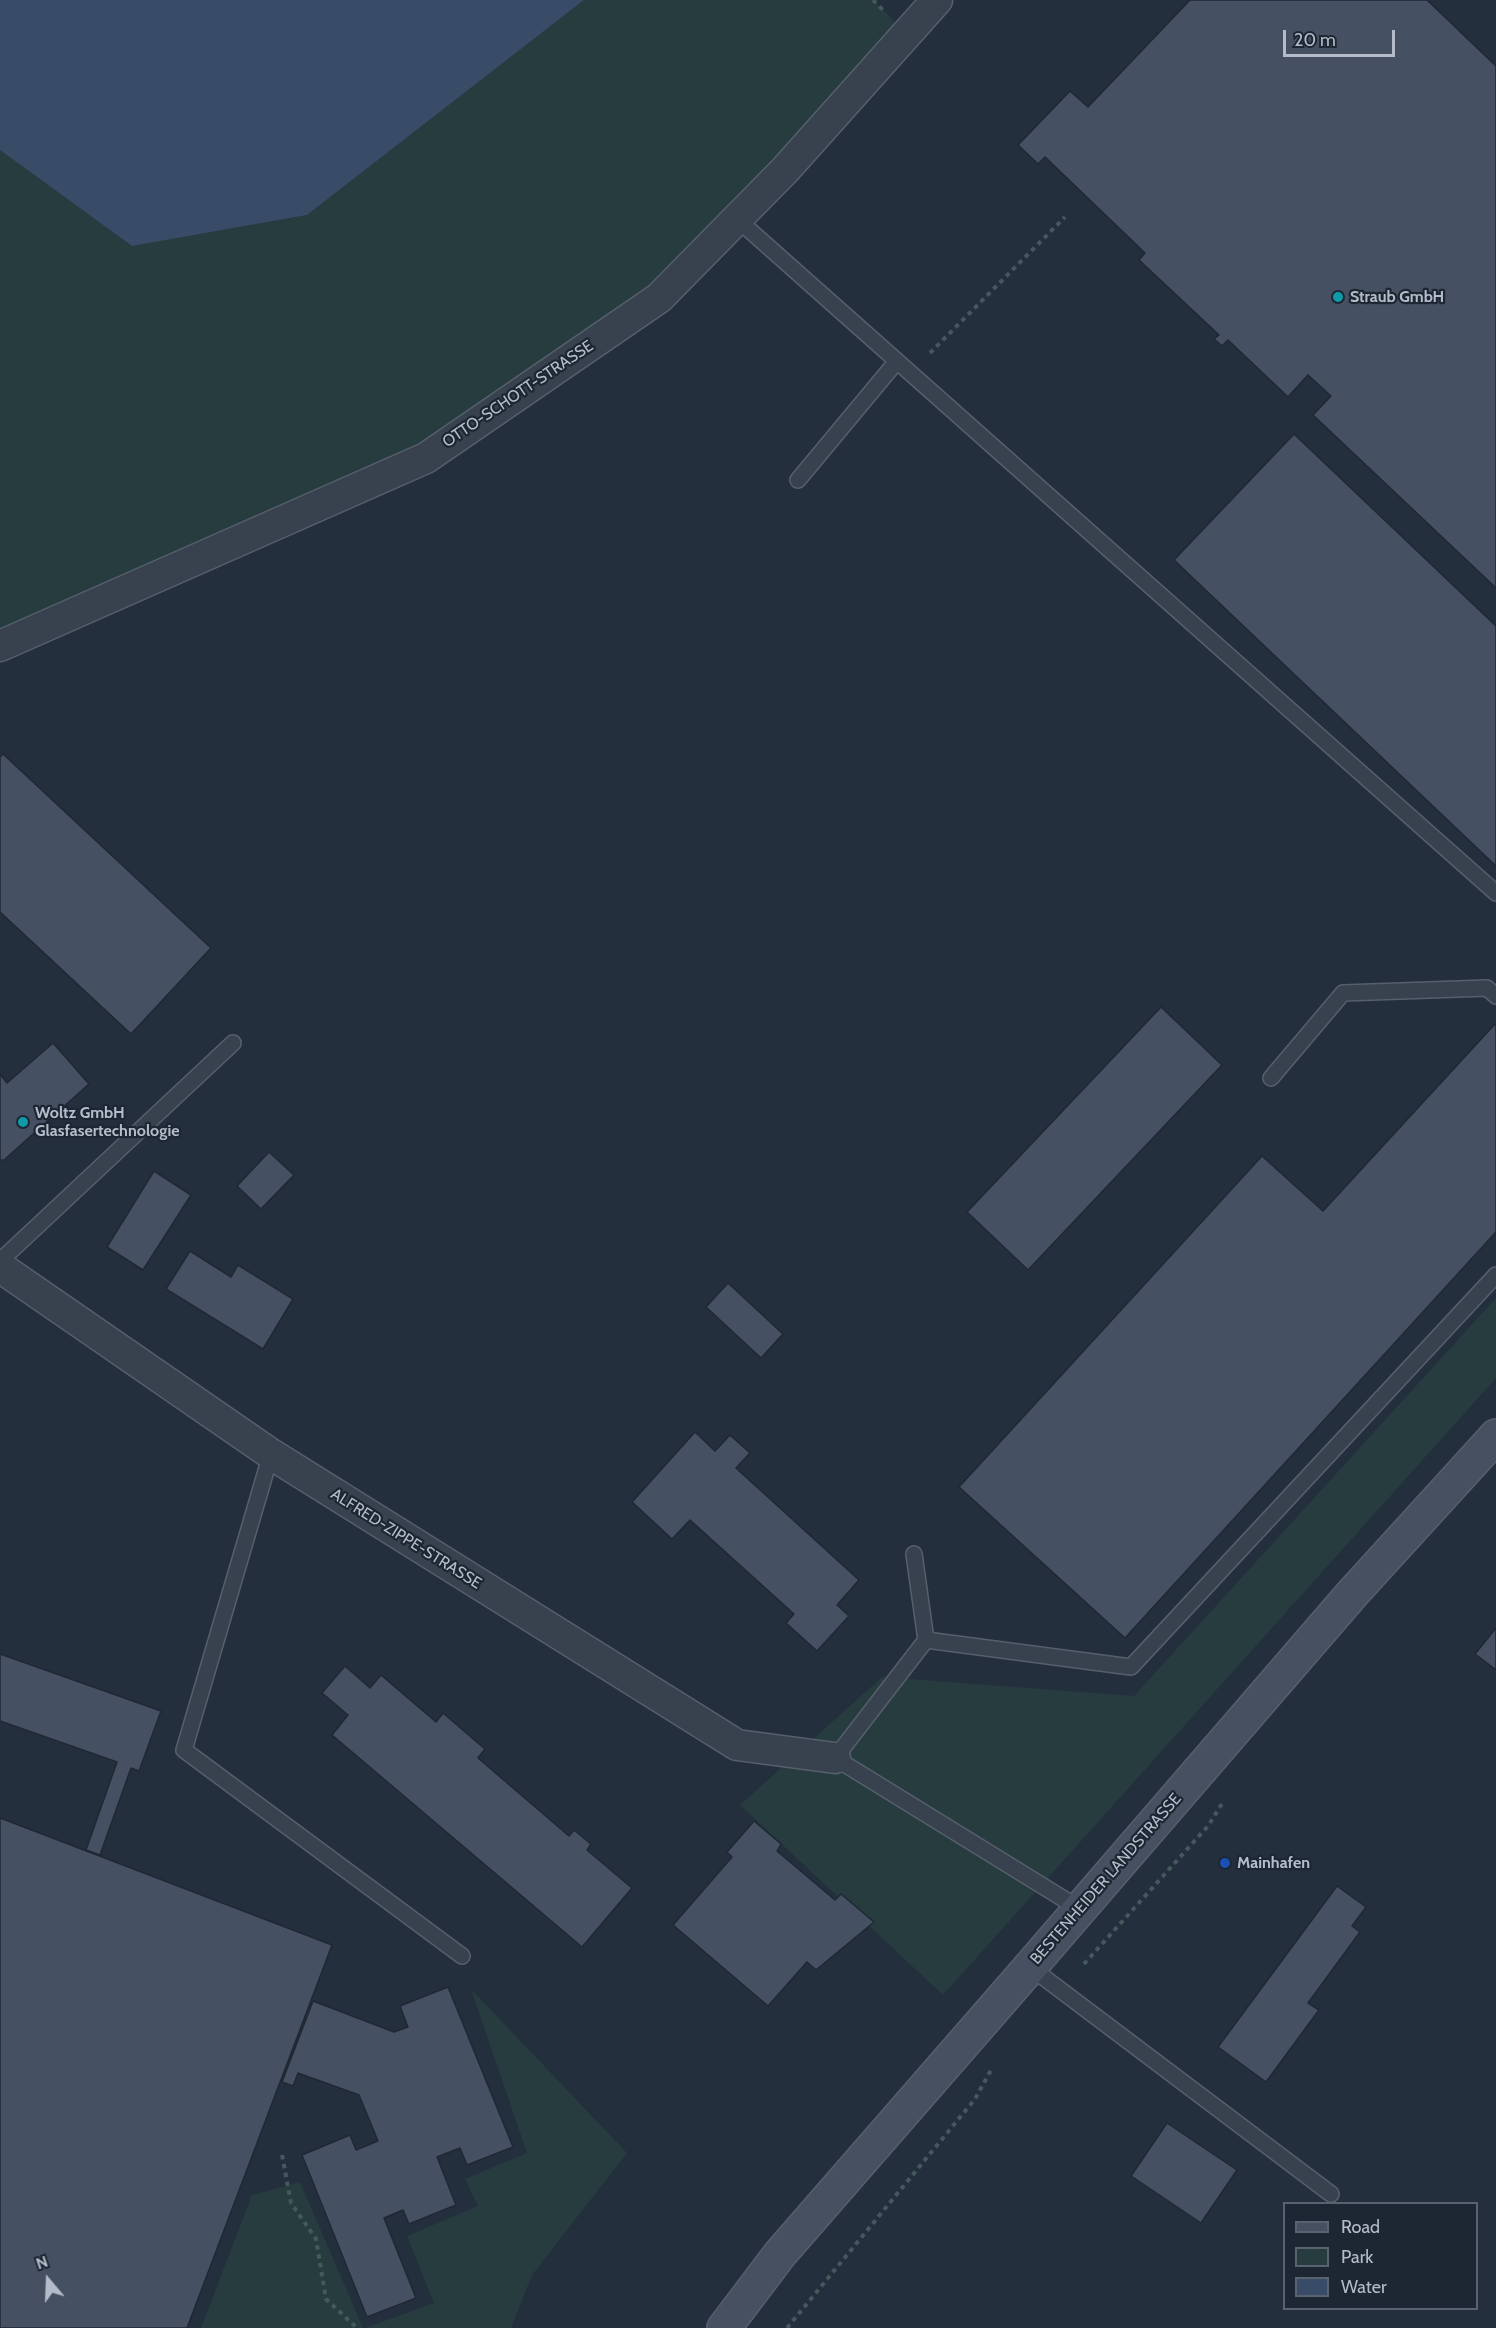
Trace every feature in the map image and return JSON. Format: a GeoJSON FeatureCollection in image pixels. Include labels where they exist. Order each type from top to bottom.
{"type":"FeatureCollection","features":[{"type":"Feature","properties":{"kind":"main road","name":"BESTENHEIDER LANDSTRASSE"},"geometry":{"type":"LineString","coordinates":[[724,2328],[780,2254],[1352,1593],[1496,1436]]}},
{"type":"Feature","properties":{"kind":"street","name":"OTTO-SCHOTT-STRASSE"},"geometry":{"type":"LineString","coordinates":[[0,646],[426,458],[658,298],[785,170],[937,0]]}},
{"type":"Feature","properties":{"kind":"street","name":"ALFRED-ZIPPE-STRASSE"},"geometry":{"type":"LineString","coordinates":[[0,1267],[271,1454],[737,1745],[835,1758]]}},
{"type":"Feature","properties":{"kind":"lane"},"geometry":{"type":"LineString","coordinates":[[737,219],[1496,892]]}},
{"type":"Feature","properties":{"kind":"lane"},"geometry":{"type":"LineString","coordinates":[[798,480],[897,361]]}},
{"type":"Feature","properties":{"kind":"lane"},"geometry":{"type":"LineString","coordinates":[[1271,1078],[1343,993],[1487,988],[1496,996]]}},
{"type":"Feature","properties":{"kind":"lane"},"geometry":{"type":"LineString","coordinates":[[0,1261],[233,1043]]}},
{"type":"Feature","properties":{"kind":"lane"},"geometry":{"type":"LineString","coordinates":[[926,1640],[1131,1668],[1496,1275]]}},
{"type":"Feature","properties":{"kind":"lane"},"geometry":{"type":"LineString","coordinates":[[271,1454],[184,1750],[462,1956]]}},
{"type":"Feature","properties":{"kind":"lane"},"geometry":{"type":"LineString","coordinates":[[914,1554],[926,1640],[835,1758],[1080,1909]]}},
{"type":"Feature","properties":{"kind":"lane"},"geometry":{"type":"LineString","coordinates":[[1030,1967],[1331,2194]]}},
{"type":"Feature","properties":{"kind":"path"},"geometry":{"type":"LineString","coordinates":[[910,373],[1065,217]]}},
{"type":"Feature","properties":{"kind":"path"},"geometry":{"type":"LineString","coordinates":[[282,2155],[291,2203],[316,2239],[326,2299],[357,2328]]}},
{"type":"Feature","properties":{"kind":"green space"},"geometry":{"type":"Polygon","coordinates":[[[584,0],[873,0],[907,33],[659,298],[426,458],[0,646],[0,150],[132,246],[307,215],[584,0]]]}},
{"type":"Feature","properties":{"kind":"green space"},"geometry":{"type":"Polygon","coordinates":[[[1496,1298],[1496,1378],[943,1995],[740,1805],[882,1677],[1134,1696],[1496,1298]]]}},
{"type":"Feature","properties":{"kind":"green space"},"geometry":{"type":"Polygon","coordinates":[[[471,1989],[627,2153],[532,2275],[511,2328],[365,2328],[434,2303],[407,2236],[478,2206],[465,2179],[527,2153],[471,1989]]]}},
{"type":"Feature","properties":{"kind":"green space"},"geometry":{"type":"Polygon","coordinates":[[[300,2182],[363,2328],[201,2328],[252,2195],[300,2182]]]}},
{"type":"Feature","properties":{"kind":"water"},"geometry":{"type":"Polygon","coordinates":[[[0,0],[584,0],[307,215],[132,246],[0,150],[0,0]]]}},
{"type":"Feature","properties":{"kind":"building","name":"Straub GmbH"},"geometry":{"type":"Polygon","coordinates":[[[1190,0],[1427,0],[1496,66],[1496,588],[1313,415],[1331,396],[1308,375],[1288,397],[1228,340],[1222,346],[1214,339],[1219,335],[1139,260],[1145,253],[1045,157],[1038,164],[1018,145],[1070,91],[1088,107],[1190,0]]]}},
{"type":"Feature","properties":{"kind":"building"},"geometry":{"type":"Polygon","coordinates":[[[1294,434],[1496,626],[1496,866],[1174,560],[1294,434]]]}},
{"type":"Feature","properties":{"kind":"building"},"geometry":{"type":"Polygon","coordinates":[[[3,754],[211,948],[131,1034],[0,912],[0,757],[3,754]]]}},
{"type":"Feature","properties":{"kind":"building"},"geometry":{"type":"Polygon","coordinates":[[[1161,1007],[1222,1065],[1028,1270],[967,1212],[1161,1007]]]}},
{"type":"Feature","properties":{"kind":"building"},"geometry":{"type":"Polygon","coordinates":[[[1496,1023],[1496,1232],[1125,1638],[959,1487],[1262,1156],[1323,1211],[1496,1023]]]}},
{"type":"Feature","properties":{"kind":"building","name":"Woltz GmbH Glasfasertechnologie"},"geometry":{"type":"Polygon","coordinates":[[[53,1043],[89,1084],[4,1160],[0,1160],[0,1074],[7,1083],[53,1043]]]}},
{"type":"Feature","properties":{"kind":"building"},"geometry":{"type":"Polygon","coordinates":[[[269,1152],[294,1175],[261,1209],[237,1186],[269,1152]]]}},
{"type":"Feature","properties":{"kind":"building"},"geometry":{"type":"Polygon","coordinates":[[[154,1171],[191,1195],[143,1270],[107,1247],[154,1171]]]}},
{"type":"Feature","properties":{"kind":"building"},"geometry":{"type":"Polygon","coordinates":[[[190,1251],[231,1277],[238,1265],[293,1299],[263,1349],[166,1289],[190,1251]]]}},
{"type":"Feature","properties":{"kind":"building"},"geometry":{"type":"Polygon","coordinates":[[[728,1283],[783,1334],[761,1358],[706,1307],[728,1283]]]}},
{"type":"Feature","properties":{"kind":"building"},"geometry":{"type":"Polygon","coordinates":[[[695,1432],[715,1451],[730,1435],[750,1453],[736,1468],[859,1580],[837,1605],[849,1616],[817,1651],[786,1623],[794,1614],[690,1520],[672,1539],[632,1502],[695,1432]]]}},
{"type":"Feature","properties":{"kind":"building"},"geometry":{"type":"Polygon","coordinates":[[[1496,1628],[1496,1670],[1475,1654],[1496,1628]]]}},
{"type":"Feature","properties":{"kind":"building"},"geometry":{"type":"Polygon","coordinates":[[[0,1654],[161,1711],[139,1771],[131,1768],[100,1855],[86,1850],[117,1762],[0,1721],[0,1654]]]}},
{"type":"Feature","properties":{"kind":"building"},"geometry":{"type":"Polygon","coordinates":[[[345,1666],[370,1688],[381,1675],[436,1722],[443,1713],[485,1749],[478,1758],[569,1836],[574,1830],[591,1844],[587,1850],[632,1888],[582,1947],[332,1735],[348,1715],[322,1693],[345,1666]]]}},
{"type":"Feature","properties":{"kind":"building"},"geometry":{"type":"Polygon","coordinates":[[[0,1818],[332,1945],[187,2328],[0,2328],[0,1818]]]}},
{"type":"Feature","properties":{"kind":"building"},"geometry":{"type":"Polygon","coordinates":[[[754,1821],[781,1844],[777,1851],[835,1900],[841,1894],[874,1922],[816,1970],[807,1962],[768,2006],[673,1925],[732,1857],[727,1852],[754,1821]]]}},
{"type":"Feature","properties":{"kind":"building"},"geometry":{"type":"Polygon","coordinates":[[[1337,1886],[1366,1907],[1352,1926],[1360,1932],[1308,2003],[1319,2010],[1266,2082],[1218,2047],[1337,1886]]]}},
{"type":"Feature","properties":{"kind":"building"},"geometry":{"type":"Polygon","coordinates":[[[448,1987],[513,2147],[467,2165],[460,2148],[437,2157],[456,2205],[409,2224],[403,2210],[384,2218],[416,2298],[367,2317],[302,2155],[350,2135],[356,2150],[378,2141],[359,2095],[298,2073],[293,2086],[282,2082],[313,2001],[394,2032],[408,2027],[400,2006],[448,1987]]]}},
{"type":"Feature","properties":{"kind":"building"},"geometry":{"type":"Polygon","coordinates":[[[1167,2123],[1237,2170],[1201,2223],[1131,2176],[1167,2123]]]}},
{"type":"Feature","properties":{"kind":"place","name":"Straub GmbH"},"geometry":{"type":"Point","coordinates":[1338,297]}},
{"type":"Feature","properties":{"kind":"place","name":"Woltz GmbH Glasfasertechnologie"},"geometry":{"type":"Point","coordinates":[23,1122]}},
{"type":"Feature","properties":{"kind":"place","name":"Mainhafen"},"geometry":{"type":"Point","coordinates":[1225,1863]}}]}
